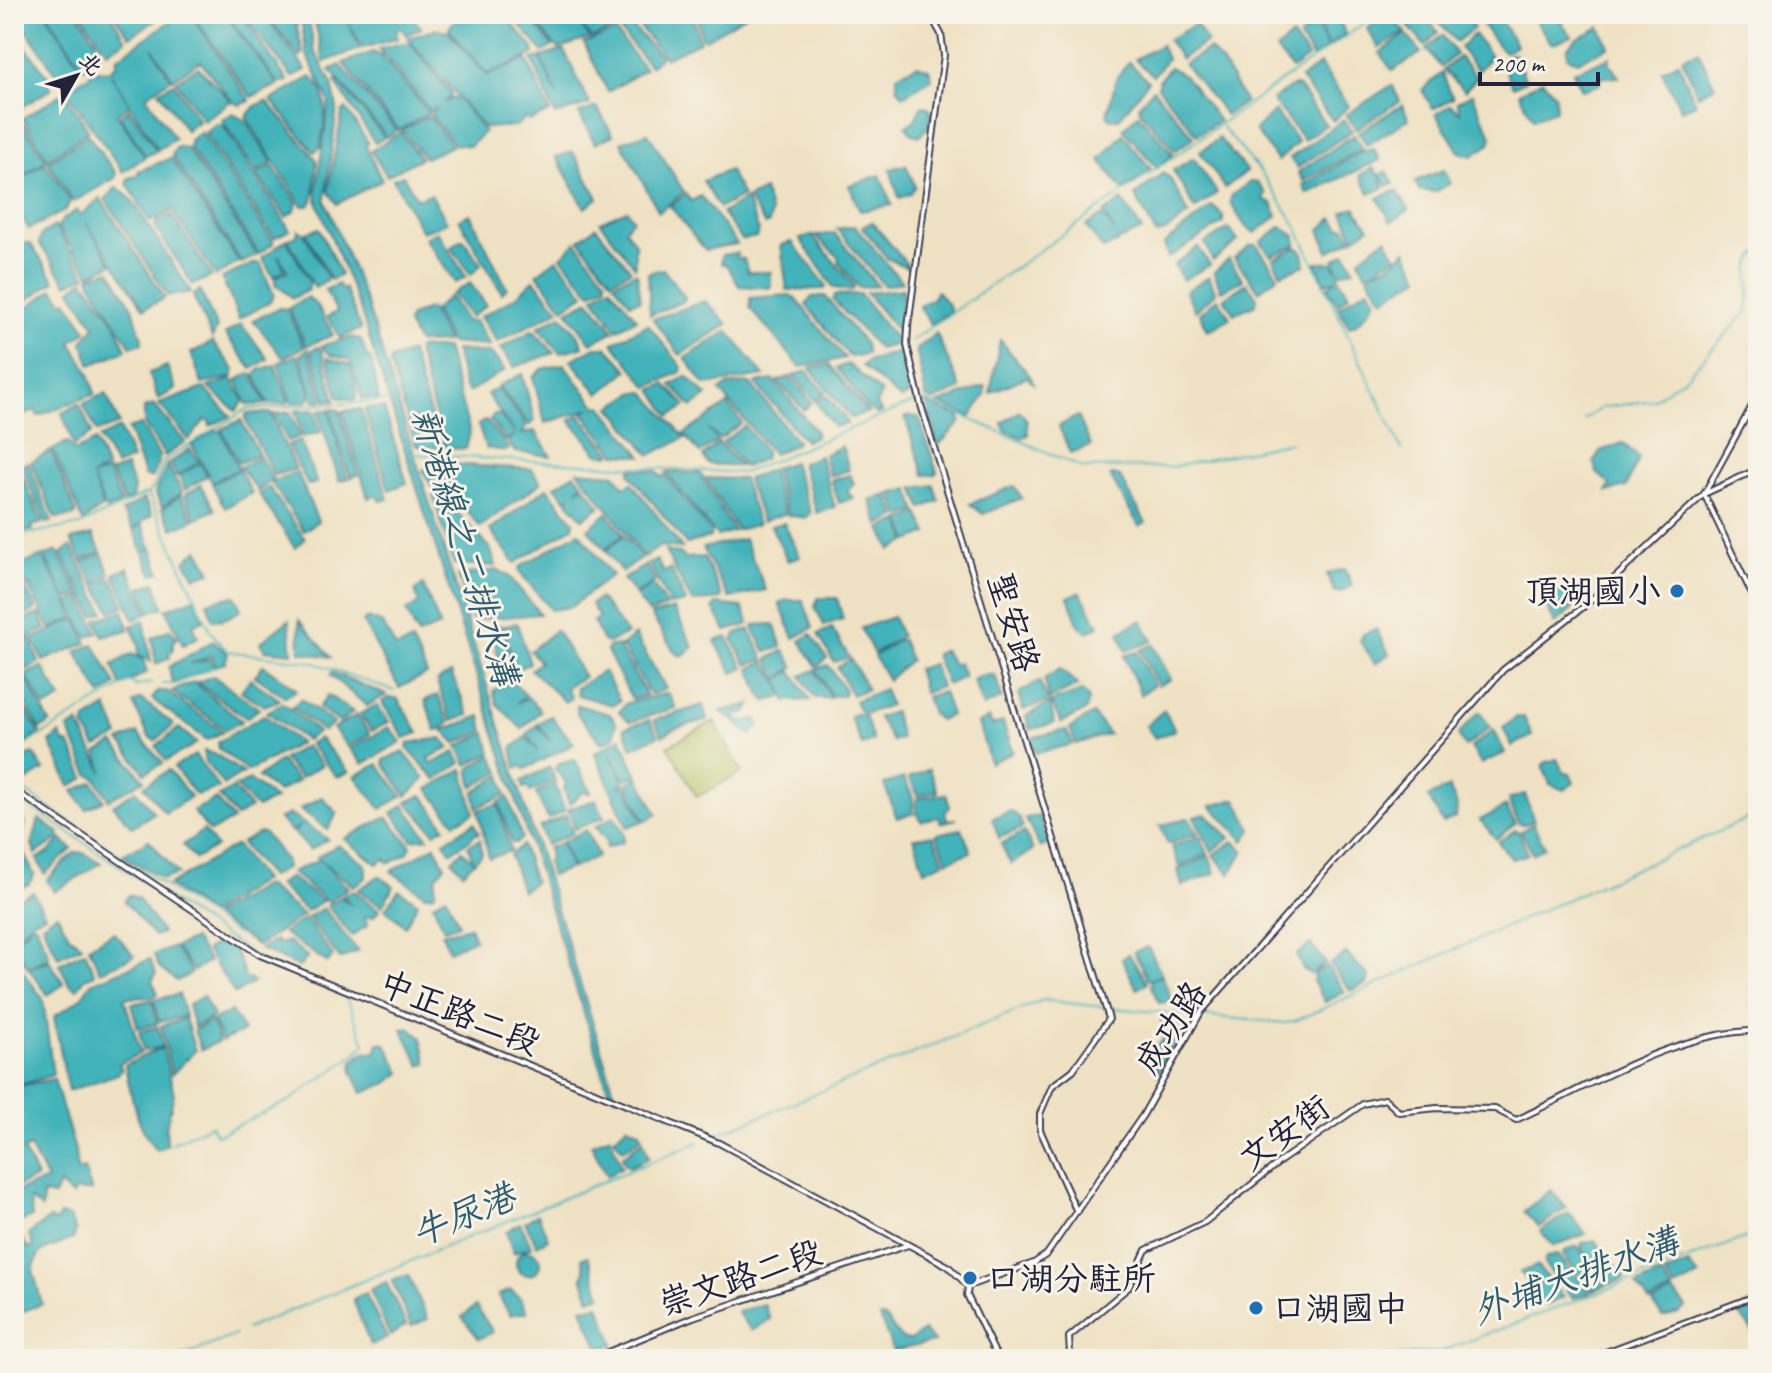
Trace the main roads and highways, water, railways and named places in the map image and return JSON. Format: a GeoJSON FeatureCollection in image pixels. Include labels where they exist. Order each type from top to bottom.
{"type":"FeatureCollection","features":[{"type":"Feature","properties":{"kind":"water"},"geometry":{"type":"Polygon","coordinates":[[[16,14],[46,14],[80,65],[76,73],[61,82],[16,14]]]}},
{"type":"Feature","properties":{"kind":"water"},"geometry":{"type":"Polygon","coordinates":[[[48,14],[78,14],[98,44],[99,58],[83,68],[48,14]]]}},
{"type":"Feature","properties":{"kind":"water"},"geometry":{"type":"Polygon","coordinates":[[[81,14],[110,14],[126,40],[107,52],[81,14]]]}},
{"type":"Feature","properties":{"kind":"water"},"geometry":{"type":"Polygon","coordinates":[[[113,14],[165,14],[130,37],[113,14]]]}},
{"type":"Feature","properties":{"kind":"water"},"geometry":{"type":"Polygon","coordinates":[[[210,14],[224,14],[278,85],[251,97],[198,22],[210,14]]]}},
{"type":"Feature","properties":{"kind":"water"},"geometry":{"type":"Polygon","coordinates":[[[226,14],[241,14],[288,81],[278,83],[226,14]]]}},
{"type":"Feature","properties":{"kind":"water"},"geometry":{"type":"Polygon","coordinates":[[[243,14],[264,14],[306,70],[292,77],[243,14]]]}},
{"type":"Feature","properties":{"kind":"water"},"geometry":{"type":"Polygon","coordinates":[[[266,14],[294,14],[303,54],[300,57],[266,14]]]}},
{"type":"Feature","properties":{"kind":"water"},"geometry":{"type":"Polygon","coordinates":[[[300,14],[308,14],[314,49],[332,84],[337,108],[325,200],[368,307],[616,1097],[609,1092],[360,309],[318,204],[316,191],[329,101],[307,55],[300,14]]]}},
{"type":"Feature","properties":{"kind":"water"},"geometry":{"type":"Polygon","coordinates":[[[322,14],[410,14],[421,28],[407,35],[400,28],[396,31],[398,38],[363,48],[349,23],[360,49],[324,62],[314,18],[322,14]]]}},
{"type":"Feature","properties":{"kind":"water"},"geometry":{"type":"Polygon","coordinates":[[[477,14],[504,14],[533,48],[534,54],[487,74],[449,29],[452,23],[477,14]]]}},
{"type":"Feature","properties":{"kind":"water"},"geometry":{"type":"Polygon","coordinates":[[[510,14],[526,14],[553,46],[543,52],[510,14]]]}},
{"type":"Feature","properties":{"kind":"water"},"geometry":{"type":"Polygon","coordinates":[[[528,14],[597,14],[610,30],[592,38],[573,16],[590,38],[558,49],[528,14]]]}},
{"type":"Feature","properties":{"kind":"water"},"geometry":{"type":"Polygon","coordinates":[[[672,14],[692,14],[700,42],[665,58],[638,25],[672,14]]]}},
{"type":"Feature","properties":{"kind":"water"},"geometry":{"type":"Polygon","coordinates":[[[696,14],[746,15],[706,39],[702,38],[696,14]]]}},
{"type":"Feature","properties":{"kind":"water"},"geometry":{"type":"Polygon","coordinates":[[[1338,14],[1345,34],[1329,46],[1319,25],[1338,14]]]}},
{"type":"Feature","properties":{"kind":"water"},"geometry":{"type":"Polygon","coordinates":[[[1387,14],[1406,32],[1379,48],[1367,29],[1387,14]]]}},
{"type":"Feature","properties":{"kind":"water"},"geometry":{"type":"Polygon","coordinates":[[[1398,14],[1424,14],[1438,32],[1425,46],[1398,14]]]}},
{"type":"Feature","properties":{"kind":"water"},"geometry":{"type":"Polygon","coordinates":[[[1431,14],[1464,14],[1474,28],[1456,42],[1431,14]]]}},
{"type":"Feature","properties":{"kind":"water"},"geometry":{"type":"Polygon","coordinates":[[[1484,14],[1497,14],[1516,45],[1506,52],[1502,50],[1480,22],[1484,14]]]}},
{"type":"Feature","properties":{"kind":"water"},"geometry":{"type":"Polygon","coordinates":[[[1545,14],[1555,14],[1572,36],[1552,44],[1536,22],[1545,14]]]}},
{"type":"Feature","properties":{"kind":"water"},"geometry":{"type":"Polygon","coordinates":[[[179,15],[195,21],[250,101],[240,105],[233,102],[200,61],[173,79],[152,47],[171,79],[146,96],[175,139],[158,150],[111,74],[130,105],[117,114],[145,157],[123,172],[68,93],[70,87],[98,70],[109,71],[116,65],[117,58],[179,15]]]}},
{"type":"Feature","properties":{"kind":"water"},"geometry":{"type":"Polygon","coordinates":[[[630,24],[661,57],[650,66],[619,29],[630,24]]]}},
{"type":"Feature","properties":{"kind":"water"},"geometry":{"type":"Polygon","coordinates":[[[1196,24],[1207,42],[1181,59],[1168,40],[1196,24]]]}},
{"type":"Feature","properties":{"kind":"water"},"geometry":{"type":"Polygon","coordinates":[[[1316,25],[1328,47],[1313,58],[1299,37],[1316,25]]]}},
{"type":"Feature","properties":{"kind":"water"},"geometry":{"type":"Polygon","coordinates":[[[1600,27],[1609,47],[1578,61],[1567,57],[1567,48],[1576,39],[1600,27]]]}},
{"type":"Feature","properties":{"kind":"water"},"geometry":{"type":"Polygon","coordinates":[[[436,29],[448,31],[487,76],[527,59],[550,112],[529,121],[526,117],[516,126],[484,128],[408,38],[436,29]]]}},
{"type":"Feature","properties":{"kind":"water"},"geometry":{"type":"Polygon","coordinates":[[[615,31],[645,69],[608,92],[584,43],[615,31]]]}},
{"type":"Feature","properties":{"kind":"water"},"geometry":{"type":"Polygon","coordinates":[[[1406,34],[1421,53],[1392,71],[1380,53],[1406,34]]]}},
{"type":"Feature","properties":{"kind":"water"},"geometry":{"type":"Polygon","coordinates":[[[1474,34],[1491,56],[1478,71],[1460,48],[1474,34]]]}},
{"type":"Feature","properties":{"kind":"water"},"geometry":{"type":"Polygon","coordinates":[[[1442,35],[1456,54],[1441,67],[1426,49],[1442,35]]]}},
{"type":"Feature","properties":{"kind":"water"},"geometry":{"type":"Polygon","coordinates":[[[1292,36],[1308,57],[1292,69],[1276,50],[1292,36]]]}},
{"type":"Feature","properties":{"kind":"water"},"geometry":{"type":"Polygon","coordinates":[[[410,43],[450,92],[451,97],[444,102],[457,97],[484,132],[470,146],[454,144],[431,115],[435,108],[430,111],[379,49],[410,43]]]}},
{"type":"Feature","properties":{"kind":"water"},"geometry":{"type":"Polygon","coordinates":[[[1161,45],[1167,59],[1153,76],[1135,59],[1161,45]]]}},
{"type":"Feature","properties":{"kind":"water"},"geometry":{"type":"Polygon","coordinates":[[[25,46],[48,77],[51,89],[14,112],[14,53],[25,46]]]}},
{"type":"Feature","properties":{"kind":"water"},"geometry":{"type":"Polygon","coordinates":[[[1209,49],[1222,62],[1245,102],[1226,115],[1184,64],[1209,49]]]}},
{"type":"Feature","properties":{"kind":"water"},"geometry":{"type":"Polygon","coordinates":[[[564,50],[590,104],[555,115],[532,59],[540,58],[557,94],[541,57],[564,50]]]}},
{"type":"Feature","properties":{"kind":"water"},"geometry":{"type":"Polygon","coordinates":[[[1698,51],[1715,86],[1698,95],[1682,58],[1698,51]]]}},
{"type":"Feature","properties":{"kind":"water"},"geometry":{"type":"Polygon","coordinates":[[[373,52],[381,56],[429,113],[399,130],[343,63],[373,52]]]}},
{"type":"Feature","properties":{"kind":"water"},"geometry":{"type":"Polygon","coordinates":[[[1511,53],[1515,54],[1526,81],[1513,87],[1502,63],[1511,53]]]}},
{"type":"Feature","properties":{"kind":"water"},"geometry":{"type":"Polygon","coordinates":[[[1459,57],[1477,77],[1465,91],[1443,70],[1459,57]]]}},
{"type":"Feature","properties":{"kind":"water"},"geometry":{"type":"Polygon","coordinates":[[[1610,57],[1609,63],[1619,77],[1603,77],[1599,85],[1582,90],[1573,72],[1610,57]]]}},
{"type":"Feature","properties":{"kind":"water"},"geometry":{"type":"Polygon","coordinates":[[[1129,62],[1148,81],[1119,119],[1110,119],[1107,114],[1117,77],[1129,62]]]}},
{"type":"Feature","properties":{"kind":"water"},"geometry":{"type":"Polygon","coordinates":[[[1678,62],[1696,104],[1681,110],[1662,71],[1678,62]]]}},
{"type":"Feature","properties":{"kind":"water"},"geometry":{"type":"Polygon","coordinates":[[[1320,64],[1349,106],[1333,121],[1301,79],[1320,64]]]}},
{"type":"Feature","properties":{"kind":"water"},"geometry":{"type":"Polygon","coordinates":[[[340,65],[397,130],[387,137],[330,70],[340,65]]]}},
{"type":"Feature","properties":{"kind":"water"},"geometry":{"type":"Polygon","coordinates":[[[917,65],[929,69],[932,79],[903,96],[897,87],[897,75],[917,65]]]}},
{"type":"Feature","properties":{"kind":"water"},"geometry":{"type":"Polygon","coordinates":[[[198,67],[231,101],[204,121],[176,81],[198,67]]]}},
{"type":"Feature","properties":{"kind":"water"},"geometry":{"type":"Polygon","coordinates":[[[1170,67],[1185,76],[1219,121],[1197,135],[1158,87],[1159,80],[1170,67]]]}},
{"type":"Feature","properties":{"kind":"water"},"geometry":{"type":"Polygon","coordinates":[[[1442,73],[1453,98],[1433,109],[1422,90],[1442,73]]]}},
{"type":"Feature","properties":{"kind":"water"},"geometry":{"type":"Polygon","coordinates":[[[311,77],[318,84],[325,101],[320,148],[314,152],[271,100],[311,77]]]}},
{"type":"Feature","properties":{"kind":"water"},"geometry":{"type":"Polygon","coordinates":[[[337,80],[385,137],[375,143],[335,82],[337,80]]]}},
{"type":"Feature","properties":{"kind":"water"},"geometry":{"type":"Polygon","coordinates":[[[1542,80],[1555,95],[1556,110],[1533,119],[1519,93],[1542,80]]]}},
{"type":"Feature","properties":{"kind":"water"},"geometry":{"type":"Polygon","coordinates":[[[174,83],[199,121],[186,130],[159,91],[174,83]]]}},
{"type":"Feature","properties":{"kind":"water"},"geometry":{"type":"Polygon","coordinates":[[[1392,85],[1400,101],[1356,129],[1346,115],[1392,85]]]}},
{"type":"Feature","properties":{"kind":"water"},"geometry":{"type":"Polygon","coordinates":[[[1298,86],[1326,125],[1304,140],[1272,100],[1298,86]]]}},
{"type":"Feature","properties":{"kind":"water"},"geometry":{"type":"Polygon","coordinates":[[[1153,89],[1194,137],[1175,151],[1140,111],[1139,105],[1153,89]]]}},
{"type":"Feature","properties":{"kind":"water"},"geometry":{"type":"Polygon","coordinates":[[[1472,94],[1492,137],[1490,144],[1472,156],[1459,152],[1436,114],[1450,105],[1460,112],[1457,102],[1472,94]]]}},
{"type":"Feature","properties":{"kind":"water"},"geometry":{"type":"Polygon","coordinates":[[[60,95],[67,97],[89,131],[48,159],[23,118],[60,95]]]}},
{"type":"Feature","properties":{"kind":"water"},"geometry":{"type":"Polygon","coordinates":[[[267,101],[317,160],[313,201],[309,206],[302,206],[246,117],[255,106],[267,101]]]}},
{"type":"Feature","properties":{"kind":"water"},"geometry":{"type":"Polygon","coordinates":[[[1402,105],[1409,119],[1367,145],[1358,132],[1402,105]]]}},
{"type":"Feature","properties":{"kind":"water"},"geometry":{"type":"Polygon","coordinates":[[[921,106],[928,107],[932,113],[930,124],[920,136],[912,134],[906,126],[915,120],[921,106]]]}},
{"type":"Feature","properties":{"kind":"water"},"geometry":{"type":"Polygon","coordinates":[[[597,107],[613,135],[595,144],[579,113],[597,107]]]}},
{"type":"Feature","properties":{"kind":"water"},"geometry":{"type":"Polygon","coordinates":[[[129,109],[157,151],[146,156],[120,116],[129,109]]]}},
{"type":"Feature","properties":{"kind":"water"},"geometry":{"type":"Polygon","coordinates":[[[346,109],[368,142],[366,147],[382,180],[337,204],[328,191],[342,113],[346,109]]]}},
{"type":"Feature","properties":{"kind":"water"},"geometry":{"type":"Polygon","coordinates":[[[1275,111],[1298,142],[1278,161],[1255,130],[1275,111]]]}},
{"type":"Feature","properties":{"kind":"water"},"geometry":{"type":"Polygon","coordinates":[[[233,113],[246,122],[272,162],[256,172],[222,120],[233,113]]]}},
{"type":"Feature","properties":{"kind":"water"},"geometry":{"type":"Polygon","coordinates":[[[1138,114],[1173,154],[1157,168],[1123,129],[1138,114]]]}},
{"type":"Feature","properties":{"kind":"water"},"geometry":{"type":"Polygon","coordinates":[[[429,116],[452,146],[425,158],[402,130],[429,116]]]}},
{"type":"Feature","properties":{"kind":"water"},"geometry":{"type":"Polygon","coordinates":[[[20,119],[46,160],[14,182],[14,123],[20,119]]]}},
{"type":"Feature","properties":{"kind":"water"},"geometry":{"type":"Polygon","coordinates":[[[1343,120],[1352,131],[1297,168],[1290,158],[1343,120]]]}},
{"type":"Feature","properties":{"kind":"water"},"geometry":{"type":"Polygon","coordinates":[[[216,124],[222,124],[290,230],[274,238],[205,133],[216,124]]]}},
{"type":"Feature","properties":{"kind":"water"},"geometry":{"type":"Polygon","coordinates":[[[201,132],[274,243],[259,254],[189,146],[191,139],[201,132]]]}},
{"type":"Feature","properties":{"kind":"water"},"geometry":{"type":"Polygon","coordinates":[[[400,132],[421,158],[387,176],[371,151],[400,132]]]}},
{"type":"Feature","properties":{"kind":"water"},"geometry":{"type":"Polygon","coordinates":[[[648,133],[684,192],[659,212],[621,142],[648,133]]]}},
{"type":"Feature","properties":{"kind":"water"},"geometry":{"type":"Polygon","coordinates":[[[1123,134],[1151,169],[1123,190],[1100,160],[1123,134]]]}},
{"type":"Feature","properties":{"kind":"water"},"geometry":{"type":"Polygon","coordinates":[[[88,135],[116,173],[115,178],[73,202],[48,162],[88,135]]]}},
{"type":"Feature","properties":{"kind":"water"},"geometry":{"type":"Polygon","coordinates":[[[1354,135],[1363,149],[1303,181],[1298,172],[1354,135]]]}},
{"type":"Feature","properties":{"kind":"water"},"geometry":{"type":"Polygon","coordinates":[[[1219,138],[1247,171],[1225,188],[1200,152],[1219,138]]]}},
{"type":"Feature","properties":{"kind":"water"},"geometry":{"type":"Polygon","coordinates":[[[177,147],[187,148],[257,255],[242,263],[172,155],[177,147]]]}},
{"type":"Feature","properties":{"kind":"water"},"geometry":{"type":"Polygon","coordinates":[[[1374,149],[1380,160],[1307,194],[1303,185],[1365,150],[1374,149]]]}},
{"type":"Feature","properties":{"kind":"water"},"geometry":{"type":"Polygon","coordinates":[[[573,152],[598,198],[585,208],[556,157],[573,152]]]}},
{"type":"Feature","properties":{"kind":"water"},"geometry":{"type":"Polygon","coordinates":[[[171,158],[239,262],[216,276],[172,210],[150,222],[127,183],[128,178],[139,175],[138,171],[171,158]]]}},
{"type":"Feature","properties":{"kind":"water"},"geometry":{"type":"Polygon","coordinates":[[[1194,158],[1217,193],[1195,209],[1173,170],[1194,158]]]}},
{"type":"Feature","properties":{"kind":"water"},"geometry":{"type":"Polygon","coordinates":[[[45,163],[70,201],[66,210],[29,229],[14,205],[14,183],[45,163]]]}},
{"type":"Feature","properties":{"kind":"water"},"geometry":{"type":"Polygon","coordinates":[[[272,165],[297,203],[295,211],[286,217],[257,174],[272,165]]]}},
{"type":"Feature","properties":{"kind":"water"},"geometry":{"type":"Polygon","coordinates":[[[906,165],[915,186],[910,194],[899,198],[890,169],[906,165]]]}},
{"type":"Feature","properties":{"kind":"water"},"geometry":{"type":"Polygon","coordinates":[[[1373,168],[1379,175],[1387,171],[1394,184],[1387,186],[1380,176],[1384,188],[1369,193],[1360,175],[1373,168]]]}},
{"type":"Feature","properties":{"kind":"water"},"geometry":{"type":"Polygon","coordinates":[[[729,170],[743,196],[719,208],[703,181],[729,170]]]}},
{"type":"Feature","properties":{"kind":"water"},"geometry":{"type":"Polygon","coordinates":[[[1444,170],[1451,183],[1435,192],[1419,190],[1415,181],[1444,170]]]}},
{"type":"Feature","properties":{"kind":"water"},"geometry":{"type":"Polygon","coordinates":[[[1163,173],[1170,178],[1189,214],[1165,232],[1156,234],[1135,195],[1163,173]]]}},
{"type":"Feature","properties":{"kind":"water"},"geometry":{"type":"Polygon","coordinates":[[[403,175],[417,199],[431,194],[447,222],[422,232],[393,179],[403,175]]]}},
{"type":"Feature","properties":{"kind":"water"},"geometry":{"type":"Polygon","coordinates":[[[880,175],[892,205],[860,211],[849,185],[880,175]]]}},
{"type":"Feature","properties":{"kind":"water"},"geometry":{"type":"Polygon","coordinates":[[[1250,182],[1258,183],[1266,194],[1263,199],[1272,203],[1277,216],[1255,233],[1245,226],[1230,202],[1232,195],[1250,182]]]}},
{"type":"Feature","properties":{"kind":"water"},"geometry":{"type":"Polygon","coordinates":[[[117,187],[131,199],[191,292],[168,296],[105,199],[117,187]]]}},
{"type":"Feature","properties":{"kind":"water"},"geometry":{"type":"Polygon","coordinates":[[[764,190],[771,213],[769,223],[765,225],[748,198],[764,190]]]}},
{"type":"Feature","properties":{"kind":"water"},"geometry":{"type":"Polygon","coordinates":[[[1397,190],[1409,210],[1391,222],[1378,198],[1397,190]]]}},
{"type":"Feature","properties":{"kind":"water"},"geometry":{"type":"Polygon","coordinates":[[[686,194],[691,201],[701,196],[737,244],[705,250],[670,206],[686,194]]]}},
{"type":"Feature","properties":{"kind":"water"},"geometry":{"type":"Polygon","coordinates":[[[100,198],[165,298],[144,309],[86,222],[112,264],[90,275],[58,227],[63,219],[77,210],[81,215],[100,198]]]}},
{"type":"Feature","properties":{"kind":"water"},"geometry":{"type":"Polygon","coordinates":[[[746,199],[759,231],[757,237],[742,240],[722,213],[746,199]]]}},
{"type":"Feature","properties":{"kind":"water"},"geometry":{"type":"Polygon","coordinates":[[[1122,200],[1142,230],[1119,238],[1118,242],[1103,249],[1086,226],[1102,215],[1114,231],[1104,213],[1122,200]]]}},
{"type":"Feature","properties":{"kind":"water"},"geometry":{"type":"Polygon","coordinates":[[[1212,206],[1223,215],[1223,223],[1168,258],[1164,244],[1212,206]]]}},
{"type":"Feature","properties":{"kind":"water"},"geometry":{"type":"Polygon","coordinates":[[[1355,207],[1369,228],[1354,238],[1343,212],[1355,207]]]}},
{"type":"Feature","properties":{"kind":"water"},"geometry":{"type":"Polygon","coordinates":[[[627,210],[633,219],[625,229],[635,243],[635,267],[600,222],[627,210]]]}},
{"type":"Feature","properties":{"kind":"water"},"geometry":{"type":"Polygon","coordinates":[[[171,214],[212,276],[193,285],[155,227],[156,222],[171,214]]]}},
{"type":"Feature","properties":{"kind":"water"},"geometry":{"type":"Polygon","coordinates":[[[470,214],[507,288],[502,293],[459,219],[470,214]]]}},
{"type":"Feature","properties":{"kind":"water"},"geometry":{"type":"Polygon","coordinates":[[[1333,218],[1340,228],[1345,227],[1352,239],[1328,252],[1320,229],[1333,218]]]}},
{"type":"Feature","properties":{"kind":"water"},"geometry":{"type":"Polygon","coordinates":[[[872,222],[911,269],[888,259],[862,227],[872,222]]]}},
{"type":"Feature","properties":{"kind":"water"},"geometry":{"type":"Polygon","coordinates":[[[55,226],[86,276],[67,284],[39,243],[42,234],[55,226]]]}},
{"type":"Feature","properties":{"kind":"water"},"geometry":{"type":"Polygon","coordinates":[[[855,226],[902,282],[884,286],[837,229],[855,226]]]}},
{"type":"Feature","properties":{"kind":"water"},"geometry":{"type":"Polygon","coordinates":[[[1282,226],[1296,237],[1296,245],[1271,256],[1261,242],[1282,226]]]}},
{"type":"Feature","properties":{"kind":"water"},"geometry":{"type":"Polygon","coordinates":[[[596,227],[631,270],[612,281],[579,240],[596,227]]]}},
{"type":"Feature","properties":{"kind":"water"},"geometry":{"type":"Polygon","coordinates":[[[319,228],[341,275],[331,280],[306,233],[319,228]]]}},
{"type":"Feature","properties":{"kind":"water"},"geometry":{"type":"Polygon","coordinates":[[[1229,228],[1238,241],[1213,261],[1205,243],[1229,228]]]}},
{"type":"Feature","properties":{"kind":"water"},"geometry":{"type":"Polygon","coordinates":[[[298,230],[304,233],[328,279],[315,288],[288,239],[297,236],[298,230]]]}},
{"type":"Feature","properties":{"kind":"water"},"geometry":{"type":"Polygon","coordinates":[[[437,231],[466,277],[455,283],[425,238],[437,231]]]}},
{"type":"Feature","properties":{"kind":"water"},"geometry":{"type":"Polygon","coordinates":[[[835,233],[878,286],[859,288],[838,262],[839,258],[816,236],[835,233]]]}},
{"type":"Feature","properties":{"kind":"water"},"geometry":{"type":"Polygon","coordinates":[[[812,235],[854,286],[853,290],[834,288],[800,239],[812,235]]]}},
{"type":"Feature","properties":{"kind":"water"},"geometry":{"type":"Polygon","coordinates":[[[1386,238],[1396,256],[1372,272],[1388,266],[1406,250],[1420,277],[1383,299],[1368,277],[1371,272],[1365,273],[1359,259],[1386,238]]]}},
{"type":"Feature","properties":{"kind":"water"},"geometry":{"type":"Polygon","coordinates":[[[463,239],[481,265],[471,275],[451,247],[463,239]]]}},
{"type":"Feature","properties":{"kind":"water"},"geometry":{"type":"Polygon","coordinates":[[[286,240],[310,282],[308,290],[293,298],[275,284],[275,277],[288,271],[278,255],[285,271],[273,277],[262,258],[286,240]]]}},
{"type":"Feature","properties":{"kind":"water"},"geometry":{"type":"Polygon","coordinates":[[[576,242],[606,280],[606,285],[591,293],[561,257],[576,242]]]}},
{"type":"Feature","properties":{"kind":"water"},"geometry":{"type":"Polygon","coordinates":[[[792,242],[826,285],[825,289],[787,290],[781,245],[792,242]]]}},
{"type":"Feature","properties":{"kind":"water"},"geometry":{"type":"Polygon","coordinates":[[[23,243],[30,243],[55,281],[14,309],[14,269],[19,274],[14,266],[14,253],[23,243]]]}},
{"type":"Feature","properties":{"kind":"water"},"geometry":{"type":"Polygon","coordinates":[[[1251,245],[1257,245],[1278,276],[1259,291],[1234,258],[1251,245]]]}},
{"type":"Feature","properties":{"kind":"water"},"geometry":{"type":"Polygon","coordinates":[[[1198,247],[1210,265],[1183,280],[1174,265],[1198,247]]]}},
{"type":"Feature","properties":{"kind":"water"},"geometry":{"type":"Polygon","coordinates":[[[1297,247],[1303,253],[1305,265],[1281,274],[1273,259],[1297,247]]]}},
{"type":"Feature","properties":{"kind":"water"},"geometry":{"type":"Polygon","coordinates":[[[737,253],[737,258],[744,259],[748,272],[771,272],[771,288],[739,286],[727,265],[721,263],[722,255],[737,253]]]}},
{"type":"Feature","properties":{"kind":"water"},"geometry":{"type":"Polygon","coordinates":[[[1346,253],[1354,269],[1339,273],[1349,295],[1337,304],[1327,287],[1337,280],[1325,283],[1316,262],[1332,263],[1338,272],[1334,260],[1346,253]]]}},
{"type":"Feature","properties":{"kind":"water"},"geometry":{"type":"Polygon","coordinates":[[[557,259],[585,294],[563,308],[537,274],[557,259]]]}},
{"type":"Feature","properties":{"kind":"water"},"geometry":{"type":"Polygon","coordinates":[[[1229,259],[1243,280],[1221,291],[1214,272],[1229,259]]]}},
{"type":"Feature","properties":{"kind":"water"},"geometry":{"type":"Polygon","coordinates":[[[260,263],[274,295],[270,302],[239,319],[222,278],[260,263]]]}},
{"type":"Feature","properties":{"kind":"water"},"geometry":{"type":"Polygon","coordinates":[[[663,269],[685,297],[684,301],[650,315],[648,273],[663,269]]]}},
{"type":"Feature","properties":{"kind":"water"},"geometry":{"type":"Polygon","coordinates":[[[110,270],[133,308],[142,339],[142,343],[131,347],[90,281],[90,277],[110,270]]]}},
{"type":"Feature","properties":{"kind":"water"},"geometry":{"type":"Polygon","coordinates":[[[637,273],[640,300],[630,303],[614,283],[637,273]]]}},
{"type":"Feature","properties":{"kind":"water"},"geometry":{"type":"Polygon","coordinates":[[[1209,277],[1216,293],[1195,311],[1186,291],[1209,277]]]}},
{"type":"Feature","properties":{"kind":"water"},"geometry":{"type":"Polygon","coordinates":[[[84,280],[115,323],[126,350],[91,365],[82,342],[95,326],[71,290],[84,280]]]}},
{"type":"Feature","properties":{"kind":"water"},"geometry":{"type":"Polygon","coordinates":[[[534,280],[559,310],[497,342],[480,317],[517,296],[534,280]]]}},
{"type":"Feature","properties":{"kind":"water"},"geometry":{"type":"Polygon","coordinates":[[[470,283],[486,305],[471,317],[452,294],[470,283]]]}},
{"type":"Feature","properties":{"kind":"water"},"geometry":{"type":"Polygon","coordinates":[[[1247,283],[1257,298],[1256,304],[1234,314],[1224,298],[1247,283]]]}},
{"type":"Feature","properties":{"kind":"water"},"geometry":{"type":"Polygon","coordinates":[[[338,284],[342,290],[345,288],[361,329],[340,338],[327,317],[337,312],[325,290],[338,284]]]}},
{"type":"Feature","properties":{"kind":"water"},"geometry":{"type":"Polygon","coordinates":[[[610,286],[637,319],[617,330],[594,297],[610,286]]]}},
{"type":"Feature","properties":{"kind":"water"},"geometry":{"type":"Polygon","coordinates":[[[1368,288],[1376,299],[1362,319],[1349,327],[1338,307],[1368,288]]]}},
{"type":"Feature","properties":{"kind":"water"},"geometry":{"type":"Polygon","coordinates":[[[54,289],[63,302],[67,300],[87,331],[71,342],[88,371],[95,394],[38,416],[35,410],[14,420],[14,376],[20,374],[14,360],[14,316],[54,289]]]}},
{"type":"Feature","properties":{"kind":"water"},"geometry":{"type":"Polygon","coordinates":[[[903,289],[901,335],[866,293],[903,289]]]}},
{"type":"Feature","properties":{"kind":"water"},"geometry":{"type":"Polygon","coordinates":[[[200,290],[217,328],[212,338],[193,296],[200,290]]]}},
{"type":"Feature","properties":{"kind":"water"},"geometry":{"type":"Polygon","coordinates":[[[937,291],[950,311],[931,324],[919,306],[932,299],[937,291]]]}},
{"type":"Feature","properties":{"kind":"water"},"geometry":{"type":"Polygon","coordinates":[[[860,294],[897,341],[894,345],[879,349],[833,300],[835,295],[860,294]]]}},
{"type":"Feature","properties":{"kind":"water"},"geometry":{"type":"Polygon","coordinates":[[[790,295],[845,358],[800,367],[750,308],[750,298],[790,295]]]}},
{"type":"Feature","properties":{"kind":"water"},"geometry":{"type":"Polygon","coordinates":[[[450,296],[466,321],[475,321],[490,346],[450,343],[434,310],[450,296]]]}},
{"type":"Feature","properties":{"kind":"water"},"geometry":{"type":"Polygon","coordinates":[[[825,296],[865,344],[867,354],[850,357],[806,305],[812,297],[825,296]]]}},
{"type":"Feature","properties":{"kind":"water"},"geometry":{"type":"Polygon","coordinates":[[[308,297],[318,307],[333,335],[306,346],[289,308],[308,297]]]}},
{"type":"Feature","properties":{"kind":"water"},"geometry":{"type":"Polygon","coordinates":[[[1218,298],[1230,318],[1208,331],[1200,313],[1218,298]]]}},
{"type":"Feature","properties":{"kind":"water"},"geometry":{"type":"Polygon","coordinates":[[[589,300],[614,331],[591,343],[567,311],[589,300]]]}},
{"type":"Feature","properties":{"kind":"water"},"geometry":{"type":"Polygon","coordinates":[[[705,301],[728,324],[680,355],[653,319],[705,301]]]}},
{"type":"Feature","properties":{"kind":"water"},"geometry":{"type":"Polygon","coordinates":[[[279,308],[287,309],[304,347],[283,358],[253,320],[279,308]]]}},
{"type":"Feature","properties":{"kind":"water"},"geometry":{"type":"Polygon","coordinates":[[[431,309],[447,342],[418,343],[407,323],[410,317],[431,309]]]}},
{"type":"Feature","properties":{"kind":"water"},"geometry":{"type":"Polygon","coordinates":[[[561,315],[578,334],[583,346],[560,353],[538,327],[561,315]]]}},
{"type":"Feature","properties":{"kind":"water"},"geometry":{"type":"Polygon","coordinates":[[[241,324],[268,359],[252,369],[225,334],[241,324]]]}},
{"type":"Feature","properties":{"kind":"water"},"geometry":{"type":"Polygon","coordinates":[[[648,324],[682,367],[681,372],[648,387],[613,343],[648,324]]]}},
{"type":"Feature","properties":{"kind":"water"},"geometry":{"type":"Polygon","coordinates":[[[533,330],[554,353],[514,367],[501,348],[533,330]]]}},
{"type":"Feature","properties":{"kind":"water"},"geometry":{"type":"Polygon","coordinates":[[[728,331],[764,376],[705,385],[685,358],[728,331]]]}},
{"type":"Feature","properties":{"kind":"water"},"geometry":{"type":"Polygon","coordinates":[[[936,333],[961,389],[934,400],[926,397],[917,349],[936,333]]]}},
{"type":"Feature","properties":{"kind":"water"},"geometry":{"type":"Polygon","coordinates":[[[351,337],[361,339],[367,357],[371,359],[379,399],[362,399],[350,360],[330,355],[321,346],[351,337]]]}},
{"type":"Feature","properties":{"kind":"water"},"geometry":{"type":"Polygon","coordinates":[[[1000,340],[1033,383],[1026,377],[990,393],[1000,340]]]}},
{"type":"Feature","properties":{"kind":"water"},"geometry":{"type":"Polygon","coordinates":[[[212,342],[235,370],[233,377],[202,384],[191,353],[212,342]]]}},
{"type":"Feature","properties":{"kind":"water"},"geometry":{"type":"Polygon","coordinates":[[[318,347],[322,351],[335,401],[326,401],[311,350],[318,347]]]}},
{"type":"Feature","properties":{"kind":"water"},"geometry":{"type":"Polygon","coordinates":[[[596,347],[607,347],[628,370],[599,394],[571,360],[596,347]]]}},
{"type":"Feature","properties":{"kind":"water"},"geometry":{"type":"Polygon","coordinates":[[[419,348],[446,348],[470,433],[466,449],[445,448],[417,351],[419,348]]]}},
{"type":"Feature","properties":{"kind":"water"},"geometry":{"type":"Polygon","coordinates":[[[308,349],[323,401],[314,401],[300,355],[308,349]]]}},
{"type":"Feature","properties":{"kind":"water"},"geometry":{"type":"Polygon","coordinates":[[[455,350],[491,353],[505,370],[469,392],[464,387],[455,350]]]}},
{"type":"Feature","properties":{"kind":"water"},"geometry":{"type":"Polygon","coordinates":[[[901,351],[912,393],[901,399],[862,366],[867,361],[901,351]]]}},
{"type":"Feature","properties":{"kind":"water"},"geometry":{"type":"Polygon","coordinates":[[[411,352],[441,448],[416,446],[390,364],[391,359],[411,352]]]}},
{"type":"Feature","properties":{"kind":"water"},"geometry":{"type":"Polygon","coordinates":[[[297,355],[311,393],[307,402],[291,403],[278,363],[297,355]]]}},
{"type":"Feature","properties":{"kind":"water"},"geometry":{"type":"Polygon","coordinates":[[[327,358],[349,364],[357,393],[355,400],[338,397],[327,358]]]}},
{"type":"Feature","properties":{"kind":"water"},"geometry":{"type":"Polygon","coordinates":[[[564,364],[597,407],[602,406],[642,456],[616,454],[583,413],[590,409],[545,423],[533,377],[542,369],[564,364]]]}},
{"type":"Feature","properties":{"kind":"water"},"geometry":{"type":"Polygon","coordinates":[[[829,364],[868,412],[851,418],[810,368],[829,364]]]}},
{"type":"Feature","properties":{"kind":"water"},"geometry":{"type":"Polygon","coordinates":[[[848,364],[882,393],[876,403],[882,412],[877,414],[868,408],[837,368],[848,364]]]}},
{"type":"Feature","properties":{"kind":"water"},"geometry":{"type":"Polygon","coordinates":[[[275,365],[287,404],[268,404],[255,375],[259,370],[275,365]]]}},
{"type":"Feature","properties":{"kind":"water"},"geometry":{"type":"Polygon","coordinates":[[[167,366],[176,389],[158,399],[149,373],[167,366]]]}},
{"type":"Feature","properties":{"kind":"water"},"geometry":{"type":"Polygon","coordinates":[[[807,371],[825,392],[815,400],[793,376],[807,371]]]}},
{"type":"Feature","properties":{"kind":"water"},"geometry":{"type":"Polygon","coordinates":[[[252,374],[266,404],[247,405],[237,380],[252,374]]]}},
{"type":"Feature","properties":{"kind":"water"},"geometry":{"type":"Polygon","coordinates":[[[522,374],[535,420],[530,425],[498,386],[522,374]]]}},
{"type":"Feature","properties":{"kind":"water"},"geometry":{"type":"Polygon","coordinates":[[[687,376],[707,396],[692,407],[671,385],[687,376]]]}},
{"type":"Feature","properties":{"kind":"water"},"geometry":{"type":"Polygon","coordinates":[[[790,377],[812,402],[804,410],[777,381],[790,377]]]}},
{"type":"Feature","properties":{"kind":"water"},"geometry":{"type":"Polygon","coordinates":[[[232,379],[244,401],[236,411],[208,387],[232,379]]]}},
{"type":"Feature","properties":{"kind":"water"},"geometry":{"type":"Polygon","coordinates":[[[773,380],[816,431],[816,436],[805,441],[778,410],[779,407],[773,405],[755,383],[773,380]]]}},
{"type":"Feature","properties":{"kind":"water"},"geometry":{"type":"Polygon","coordinates":[[[750,383],[797,441],[796,444],[773,454],[720,391],[728,385],[750,383]]]}},
{"type":"Feature","properties":{"kind":"water"},"geometry":{"type":"Polygon","coordinates":[[[665,384],[686,406],[670,416],[652,390],[665,384]]]}},
{"type":"Feature","properties":{"kind":"water"},"geometry":{"type":"Polygon","coordinates":[[[985,386],[985,395],[971,417],[939,403],[985,386]]]}},
{"type":"Feature","properties":{"kind":"water"},"geometry":{"type":"Polygon","coordinates":[[[204,388],[231,416],[210,426],[209,421],[205,420],[189,440],[159,404],[204,388]]]}},
{"type":"Feature","properties":{"kind":"water"},"geometry":{"type":"Polygon","coordinates":[[[497,388],[527,425],[522,434],[535,431],[551,456],[515,452],[507,441],[515,435],[505,440],[490,420],[494,414],[500,415],[515,434],[487,394],[497,388]]]}},
{"type":"Feature","properties":{"kind":"water"},"geometry":{"type":"Polygon","coordinates":[[[635,392],[645,392],[685,438],[650,455],[611,407],[635,392]]]}},
{"type":"Feature","properties":{"kind":"water"},"geometry":{"type":"Polygon","coordinates":[[[106,393],[119,424],[97,432],[83,404],[106,393]]]}},
{"type":"Feature","properties":{"kind":"water"},"geometry":{"type":"Polygon","coordinates":[[[826,395],[847,424],[834,427],[816,402],[826,395]]]}},
{"type":"Feature","properties":{"kind":"water"},"geometry":{"type":"Polygon","coordinates":[[[926,403],[960,417],[961,422],[938,446],[926,403]]]}},
{"type":"Feature","properties":{"kind":"water"},"geometry":{"type":"Polygon","coordinates":[[[79,404],[92,433],[74,446],[62,413],[79,404]]]}},
{"type":"Feature","properties":{"kind":"water"},"geometry":{"type":"Polygon","coordinates":[[[728,404],[742,423],[720,439],[708,429],[718,441],[700,453],[684,434],[728,404]]]}},
{"type":"Feature","properties":{"kind":"water"},"geometry":{"type":"Polygon","coordinates":[[[154,405],[185,442],[165,456],[144,424],[144,408],[154,405]]]}},
{"type":"Feature","properties":{"kind":"water"},"geometry":{"type":"Polygon","coordinates":[[[384,408],[407,483],[389,490],[365,410],[384,408]]]}},
{"type":"Feature","properties":{"kind":"water"},"geometry":{"type":"Polygon","coordinates":[[[330,409],[339,410],[358,475],[350,478],[330,409]]]}},
{"type":"Feature","properties":{"kind":"water"},"geometry":{"type":"Polygon","coordinates":[[[361,409],[388,499],[381,501],[376,495],[368,498],[342,411],[361,409]]]}},
{"type":"Feature","properties":{"kind":"water"},"geometry":{"type":"Polygon","coordinates":[[[314,410],[321,432],[303,437],[295,411],[314,410]]]}},
{"type":"Feature","properties":{"kind":"water"},"geometry":{"type":"Polygon","coordinates":[[[329,410],[347,479],[339,481],[318,411],[329,410]]]}},
{"type":"Feature","properties":{"kind":"water"},"geometry":{"type":"Polygon","coordinates":[[[1020,411],[1027,420],[1028,435],[1022,438],[1005,431],[1002,423],[1020,411]]]}},
{"type":"Feature","properties":{"kind":"water"},"geometry":{"type":"Polygon","coordinates":[[[290,412],[300,436],[288,441],[273,414],[290,412]]]}},
{"type":"Feature","properties":{"kind":"water"},"geometry":{"type":"Polygon","coordinates":[[[247,413],[270,413],[296,469],[274,475],[245,419],[247,413]]]}},
{"type":"Feature","properties":{"kind":"water"},"geometry":{"type":"Polygon","coordinates":[[[579,415],[610,455],[598,454],[570,420],[579,415]]]}},
{"type":"Feature","properties":{"kind":"water"},"geometry":{"type":"Polygon","coordinates":[[[1078,416],[1091,446],[1070,453],[1059,426],[1078,416]]]}},
{"type":"Feature","properties":{"kind":"water"},"geometry":{"type":"Polygon","coordinates":[[[919,417],[937,472],[934,475],[924,475],[905,418],[919,417]]]}},
{"type":"Feature","properties":{"kind":"water"},"geometry":{"type":"Polygon","coordinates":[[[241,420],[259,455],[239,463],[221,429],[241,420]]]}},
{"type":"Feature","properties":{"kind":"water"},"geometry":{"type":"Polygon","coordinates":[[[486,420],[509,449],[486,448],[478,425],[486,420]]]}},
{"type":"Feature","properties":{"kind":"water"},"geometry":{"type":"Polygon","coordinates":[[[141,425],[160,457],[153,477],[145,477],[128,429],[141,425]]]}},
{"type":"Feature","properties":{"kind":"water"},"geometry":{"type":"Polygon","coordinates":[[[745,426],[765,451],[765,458],[745,467],[723,442],[745,426]]]}},
{"type":"Feature","properties":{"kind":"water"},"geometry":{"type":"Polygon","coordinates":[[[119,428],[132,459],[116,466],[99,438],[119,428]]]}},
{"type":"Feature","properties":{"kind":"water"},"geometry":{"type":"Polygon","coordinates":[[[216,430],[221,432],[239,469],[212,482],[192,445],[216,430]]]}},
{"type":"Feature","properties":{"kind":"water"},"geometry":{"type":"Polygon","coordinates":[[[300,440],[317,483],[308,485],[288,445],[300,440]]]}},
{"type":"Feature","properties":{"kind":"water"},"geometry":{"type":"Polygon","coordinates":[[[95,441],[107,468],[91,477],[108,471],[121,503],[106,510],[93,479],[103,507],[83,521],[53,450],[67,442],[75,451],[95,441]]]}},
{"type":"Feature","properties":{"kind":"water"},"geometry":{"type":"Polygon","coordinates":[[[719,443],[741,466],[708,464],[703,456],[719,443]]]}},
{"type":"Feature","properties":{"kind":"water"},"geometry":{"type":"Polygon","coordinates":[[[1623,443],[1639,458],[1626,487],[1607,492],[1610,484],[1597,473],[1594,461],[1600,451],[1623,443]]]}},
{"type":"Feature","properties":{"kind":"water"},"geometry":{"type":"Polygon","coordinates":[[[842,446],[849,470],[830,476],[824,455],[842,446]]]}},
{"type":"Feature","properties":{"kind":"water"},"geometry":{"type":"Polygon","coordinates":[[[190,449],[199,462],[177,476],[170,463],[190,449]]]}},
{"type":"Feature","properties":{"kind":"water"},"geometry":{"type":"Polygon","coordinates":[[[51,451],[75,516],[55,518],[31,462],[51,451]]]}},
{"type":"Feature","properties":{"kind":"water"},"geometry":{"type":"Polygon","coordinates":[[[820,456],[835,507],[817,513],[801,463],[820,456]]]}},
{"type":"Feature","properties":{"kind":"water"},"geometry":{"type":"Polygon","coordinates":[[[260,457],[273,479],[258,491],[240,467],[260,457]]]}},
{"type":"Feature","properties":{"kind":"water"},"geometry":{"type":"Polygon","coordinates":[[[28,462],[52,522],[45,523],[22,465],[28,462]]]}},
{"type":"Feature","properties":{"kind":"water"},"geometry":{"type":"Polygon","coordinates":[[[793,462],[811,513],[806,518],[788,515],[774,468],[793,462]]]}},
{"type":"Feature","properties":{"kind":"water"},"geometry":{"type":"Polygon","coordinates":[[[200,463],[207,476],[185,490],[179,476],[200,463]]]}},
{"type":"Feature","properties":{"kind":"water"},"geometry":{"type":"Polygon","coordinates":[[[429,463],[532,469],[541,483],[480,527],[444,483],[432,487],[423,471],[429,463]]]}},
{"type":"Feature","properties":{"kind":"water"},"geometry":{"type":"Polygon","coordinates":[[[167,464],[182,492],[162,507],[155,492],[167,464]]]}},
{"type":"Feature","properties":{"kind":"water"},"geometry":{"type":"Polygon","coordinates":[[[18,465],[42,523],[32,526],[33,530],[20,531],[14,517],[14,467],[18,465]]]}},
{"type":"Feature","properties":{"kind":"water"},"geometry":{"type":"Polygon","coordinates":[[[126,467],[134,487],[132,498],[124,502],[111,472],[126,467]]]}},
{"type":"Feature","properties":{"kind":"water"},"geometry":{"type":"Polygon","coordinates":[[[631,469],[657,471],[661,477],[665,475],[711,532],[710,537],[686,544],[630,474],[631,469]]]}},
{"type":"Feature","properties":{"kind":"water"},"geometry":{"type":"Polygon","coordinates":[[[771,469],[785,514],[762,521],[747,479],[771,469]]]}},
{"type":"Feature","properties":{"kind":"water"},"geometry":{"type":"Polygon","coordinates":[[[239,470],[252,493],[225,508],[212,484],[239,470]]]}},
{"type":"Feature","properties":{"kind":"water"},"geometry":{"type":"Polygon","coordinates":[[[578,471],[615,474],[624,487],[632,483],[682,548],[660,546],[645,557],[578,471]]]}},
{"type":"Feature","properties":{"kind":"water"},"geometry":{"type":"Polygon","coordinates":[[[297,472],[318,521],[304,531],[271,482],[297,472]]]}},
{"type":"Feature","properties":{"kind":"water"},"geometry":{"type":"Polygon","coordinates":[[[666,472],[700,473],[734,531],[717,536],[666,472]]]}},
{"type":"Feature","properties":{"kind":"water"},"geometry":{"type":"Polygon","coordinates":[[[575,474],[583,484],[577,490],[584,486],[600,506],[583,519],[568,502],[569,497],[565,499],[555,486],[575,474]]]}},
{"type":"Feature","properties":{"kind":"water"},"geometry":{"type":"Polygon","coordinates":[[[850,475],[854,484],[847,491],[853,498],[839,503],[831,480],[850,475]]]}},
{"type":"Feature","properties":{"kind":"water"},"geometry":{"type":"Polygon","coordinates":[[[1110,476],[1120,477],[1146,523],[1139,526],[1110,476]]]}},
{"type":"Feature","properties":{"kind":"water"},"geometry":{"type":"Polygon","coordinates":[[[706,478],[743,479],[758,524],[737,530],[706,478]]]}},
{"type":"Feature","properties":{"kind":"water"},"geometry":{"type":"Polygon","coordinates":[[[201,485],[215,510],[195,519],[185,495],[201,485]]]}},
{"type":"Feature","properties":{"kind":"water"},"geometry":{"type":"Polygon","coordinates":[[[934,485],[939,501],[922,508],[914,488],[934,485]]]}},
{"type":"Feature","properties":{"kind":"water"},"geometry":{"type":"Polygon","coordinates":[[[1014,486],[1022,498],[983,514],[970,504],[1014,486]]]}},
{"type":"Feature","properties":{"kind":"water"},"geometry":{"type":"Polygon","coordinates":[[[269,487],[305,539],[295,548],[259,494],[269,487]]]}},
{"type":"Feature","properties":{"kind":"water"},"geometry":{"type":"Polygon","coordinates":[[[547,488],[574,522],[573,527],[515,563],[490,530],[547,488]]]}},
{"type":"Feature","properties":{"kind":"water"},"geometry":{"type":"Polygon","coordinates":[[[909,489],[917,511],[900,516],[891,494],[909,489]]]}},
{"type":"Feature","properties":{"kind":"water"},"geometry":{"type":"Polygon","coordinates":[[[181,495],[193,520],[173,529],[162,509],[181,495]]]}},
{"type":"Feature","properties":{"kind":"water"},"geometry":{"type":"Polygon","coordinates":[[[888,495],[897,517],[879,525],[870,500],[888,495]]]}},
{"type":"Feature","properties":{"kind":"water","name":"新港線之二排水溝"},"geometry":{"type":"Polygon","coordinates":[[[433,496],[442,496],[490,548],[496,566],[454,564],[433,496]]]}},
{"type":"Feature","properties":{"kind":"water"},"geometry":{"type":"Polygon","coordinates":[[[144,499],[152,515],[133,529],[122,511],[144,499]]]}},
{"type":"Feature","properties":{"kind":"water"},"geometry":{"type":"Polygon","coordinates":[[[607,513],[623,534],[605,549],[588,529],[607,513]]]}},
{"type":"Feature","properties":{"kind":"water"},"geometry":{"type":"Polygon","coordinates":[[[918,513],[928,533],[909,541],[901,520],[918,513]]]}},
{"type":"Feature","properties":{"kind":"water"},"geometry":{"type":"Polygon","coordinates":[[[900,521],[907,542],[891,550],[881,528],[900,521]]]}},
{"type":"Feature","properties":{"kind":"water"},"geometry":{"type":"Polygon","coordinates":[[[784,523],[800,557],[788,561],[771,526],[784,523]]]}},
{"type":"Feature","properties":{"kind":"water"},"geometry":{"type":"Polygon","coordinates":[[[142,524],[151,547],[146,550],[152,548],[160,572],[152,574],[134,530],[142,524]]]}},
{"type":"Feature","properties":{"kind":"water"},"geometry":{"type":"Polygon","coordinates":[[[579,532],[612,575],[571,607],[551,610],[519,571],[520,567],[579,532]]]}},
{"type":"Feature","properties":{"kind":"water"},"geometry":{"type":"Polygon","coordinates":[[[93,535],[101,552],[81,560],[71,540],[93,535]]]}},
{"type":"Feature","properties":{"kind":"water"},"geometry":{"type":"Polygon","coordinates":[[[624,535],[642,557],[622,572],[606,551],[624,535]]]}},
{"type":"Feature","properties":{"kind":"water"},"geometry":{"type":"Polygon","coordinates":[[[744,539],[766,590],[729,598],[703,548],[744,539]]]}},
{"type":"Feature","properties":{"kind":"water"},"geometry":{"type":"Polygon","coordinates":[[[71,547],[104,612],[94,616],[61,553],[71,547]]]}},
{"type":"Feature","properties":{"kind":"water"},"geometry":{"type":"Polygon","coordinates":[[[198,549],[211,572],[195,577],[185,561],[198,549]]]}},
{"type":"Feature","properties":{"kind":"water"},"geometry":{"type":"Polygon","coordinates":[[[57,551],[80,595],[66,599],[74,618],[50,629],[29,587],[32,585],[28,586],[17,567],[42,556],[65,597],[45,556],[57,551]]]}},
{"type":"Feature","properties":{"kind":"water"},"geometry":{"type":"Polygon","coordinates":[[[665,551],[680,553],[685,558],[704,557],[722,596],[720,599],[692,602],[665,551]]]}},
{"type":"Feature","properties":{"kind":"water"},"geometry":{"type":"Polygon","coordinates":[[[102,554],[110,575],[94,583],[82,562],[102,554]]]}},
{"type":"Feature","properties":{"kind":"water"},"geometry":{"type":"Polygon","coordinates":[[[657,560],[663,572],[671,569],[686,602],[670,605],[649,564],[657,560]]]}},
{"type":"Feature","properties":{"kind":"water"},"geometry":{"type":"Polygon","coordinates":[[[646,565],[655,582],[635,594],[623,579],[646,565]]]}},
{"type":"Feature","properties":{"kind":"water"},"geometry":{"type":"Polygon","coordinates":[[[128,568],[148,613],[134,620],[114,574],[128,568]]]}},
{"type":"Feature","properties":{"kind":"water"},"geometry":{"type":"Polygon","coordinates":[[[1345,569],[1352,585],[1340,593],[1334,591],[1327,574],[1345,569]]]}},
{"type":"Feature","properties":{"kind":"water"},"geometry":{"type":"Polygon","coordinates":[[[498,570],[509,576],[540,614],[472,620],[458,575],[498,570]]]}},
{"type":"Feature","properties":{"kind":"water"},"geometry":{"type":"Polygon","coordinates":[[[112,578],[124,606],[111,611],[95,585],[112,578]]]}},
{"type":"Feature","properties":{"kind":"water"},"geometry":{"type":"Polygon","coordinates":[[[155,582],[163,607],[150,612],[140,588],[155,582]]]}},
{"type":"Feature","properties":{"kind":"water"},"geometry":{"type":"Polygon","coordinates":[[[24,585],[36,609],[14,623],[14,589],[24,585]]]}},
{"type":"Feature","properties":{"kind":"water"},"geometry":{"type":"Polygon","coordinates":[[[423,585],[440,626],[418,635],[406,611],[419,603],[415,591],[423,585]]]}},
{"type":"Feature","properties":{"kind":"water"},"geometry":{"type":"Polygon","coordinates":[[[653,585],[667,606],[649,613],[636,596],[653,585]]]}},
{"type":"Feature","properties":{"kind":"water"},"geometry":{"type":"Polygon","coordinates":[[[1561,588],[1574,599],[1576,606],[1555,624],[1540,593],[1561,588]]]}},
{"type":"Feature","properties":{"kind":"water"},"geometry":{"type":"Polygon","coordinates":[[[1080,592],[1099,626],[1087,632],[1079,626],[1068,597],[1080,592]]]}},
{"type":"Feature","properties":{"kind":"water"},"geometry":{"type":"Polygon","coordinates":[[[235,596],[241,610],[225,619],[213,620],[207,602],[235,596]]]}},
{"type":"Feature","properties":{"kind":"water"},"geometry":{"type":"Polygon","coordinates":[[[81,597],[98,633],[87,637],[69,602],[81,597]]]}},
{"type":"Feature","properties":{"kind":"water"},"geometry":{"type":"Polygon","coordinates":[[[195,598],[204,620],[193,625],[198,637],[183,645],[166,609],[195,598]]]}},
{"type":"Feature","properties":{"kind":"water"},"geometry":{"type":"Polygon","coordinates":[[[600,598],[627,634],[608,643],[603,641],[593,621],[599,618],[591,604],[600,598]]]}},
{"type":"Feature","properties":{"kind":"water"},"geometry":{"type":"Polygon","coordinates":[[[818,598],[837,598],[843,619],[824,625],[815,607],[818,598]]]}},
{"type":"Feature","properties":{"kind":"water"},"geometry":{"type":"Polygon","coordinates":[[[803,600],[813,628],[794,638],[779,603],[803,600]]]}},
{"type":"Feature","properties":{"kind":"water"},"geometry":{"type":"Polygon","coordinates":[[[716,604],[742,607],[749,624],[726,631],[713,608],[716,604]]]}},
{"type":"Feature","properties":{"kind":"water"},"geometry":{"type":"Polygon","coordinates":[[[674,609],[693,647],[682,656],[676,654],[651,615],[674,609]]]}},
{"type":"Feature","properties":{"kind":"water"},"geometry":{"type":"Polygon","coordinates":[[[123,610],[129,630],[103,636],[96,620],[123,610]]]}},
{"type":"Feature","properties":{"kind":"water"},"geometry":{"type":"Polygon","coordinates":[[[39,613],[46,629],[28,637],[39,662],[26,670],[14,651],[14,625],[39,613]]]}},
{"type":"Feature","properties":{"kind":"water"},"geometry":{"type":"Polygon","coordinates":[[[893,617],[901,636],[874,654],[861,628],[893,617]]]}},
{"type":"Feature","properties":{"kind":"water"},"geometry":{"type":"Polygon","coordinates":[[[368,618],[383,624],[396,648],[412,641],[427,674],[399,688],[363,622],[368,618]]]}},
{"type":"Feature","properties":{"kind":"water"},"geometry":{"type":"Polygon","coordinates":[[[76,619],[87,643],[43,661],[32,639],[76,619]]]}},
{"type":"Feature","properties":{"kind":"water"},"geometry":{"type":"Polygon","coordinates":[[[144,620],[151,662],[138,655],[139,645],[131,626],[144,620]]]}},
{"type":"Feature","properties":{"kind":"water"},"geometry":{"type":"Polygon","coordinates":[[[289,620],[292,653],[265,650],[260,643],[289,620]]]}},
{"type":"Feature","properties":{"kind":"water"},"geometry":{"type":"Polygon","coordinates":[[[299,620],[331,657],[300,652],[299,620]]]}},
{"type":"Feature","properties":{"kind":"water"},"geometry":{"type":"Polygon","coordinates":[[[1142,620],[1153,641],[1126,651],[1119,632],[1142,620]]]}},
{"type":"Feature","properties":{"kind":"water"},"geometry":{"type":"Polygon","coordinates":[[[517,623],[530,663],[516,670],[503,626],[517,623]]]}},
{"type":"Feature","properties":{"kind":"water"},"geometry":{"type":"Polygon","coordinates":[[[774,624],[782,647],[766,652],[753,628],[754,625],[774,624]]]}},
{"type":"Feature","properties":{"kind":"water"},"geometry":{"type":"Polygon","coordinates":[[[490,625],[500,625],[514,669],[504,678],[490,625]]]}},
{"type":"Feature","properties":{"kind":"water"},"geometry":{"type":"Polygon","coordinates":[[[832,628],[849,657],[834,662],[818,634],[832,628]]]}},
{"type":"Feature","properties":{"kind":"water"},"geometry":{"type":"Polygon","coordinates":[[[170,629],[177,638],[173,641],[173,651],[168,654],[170,658],[156,664],[152,638],[170,629]]]}},
{"type":"Feature","properties":{"kind":"water"},"geometry":{"type":"Polygon","coordinates":[[[749,629],[764,659],[747,665],[733,640],[736,634],[749,629]]]}},
{"type":"Feature","properties":{"kind":"water"},"geometry":{"type":"Polygon","coordinates":[[[1376,629],[1389,654],[1375,664],[1360,641],[1363,634],[1376,629]]]}},
{"type":"Feature","properties":{"kind":"water"},"geometry":{"type":"Polygon","coordinates":[[[556,630],[584,677],[566,687],[571,698],[565,702],[531,670],[540,662],[530,651],[556,630]]]}},
{"type":"Feature","properties":{"kind":"water"},"geometry":{"type":"Polygon","coordinates":[[[811,634],[827,658],[817,667],[800,641],[811,634]]]}},
{"type":"Feature","properties":{"kind":"water"},"geometry":{"type":"Polygon","coordinates":[[[635,635],[666,689],[651,694],[623,647],[620,649],[647,695],[632,699],[607,651],[609,646],[621,646],[635,635]]]}},
{"type":"Feature","properties":{"kind":"water"},"geometry":{"type":"Polygon","coordinates":[[[727,637],[744,668],[733,673],[715,641],[727,637]]]}},
{"type":"Feature","properties":{"kind":"water"},"geometry":{"type":"Polygon","coordinates":[[[902,640],[910,660],[888,680],[874,656],[902,640]]]}},
{"type":"Feature","properties":{"kind":"water"},"geometry":{"type":"Polygon","coordinates":[[[213,641],[228,654],[225,663],[215,666],[212,655],[190,664],[210,659],[213,667],[172,684],[169,667],[213,641]]]}},
{"type":"Feature","properties":{"kind":"water"},"geometry":{"type":"Polygon","coordinates":[[[94,644],[116,685],[101,695],[76,652],[94,644]]]}},
{"type":"Feature","properties":{"kind":"water"},"geometry":{"type":"Polygon","coordinates":[[[1153,645],[1171,679],[1158,686],[1140,650],[1153,645]]]}},
{"type":"Feature","properties":{"kind":"water"},"geometry":{"type":"Polygon","coordinates":[[[784,650],[794,667],[777,679],[768,659],[784,650]]]}},
{"type":"Feature","properties":{"kind":"water"},"geometry":{"type":"Polygon","coordinates":[[[944,650],[953,665],[959,663],[964,677],[947,685],[935,654],[944,650]]]}},
{"type":"Feature","properties":{"kind":"water"},"geometry":{"type":"Polygon","coordinates":[[[1137,652],[1154,685],[1141,695],[1124,656],[1137,652]]]}},
{"type":"Feature","properties":{"kind":"water"},"geometry":{"type":"Polygon","coordinates":[[[132,654],[143,660],[147,672],[121,686],[112,665],[132,654]]]}},
{"type":"Feature","properties":{"kind":"water"},"geometry":{"type":"Polygon","coordinates":[[[851,659],[867,689],[852,695],[837,667],[851,659]]]}},
{"type":"Feature","properties":{"kind":"water"},"geometry":{"type":"Polygon","coordinates":[[[765,661],[784,694],[778,680],[792,671],[810,700],[786,701],[785,696],[766,701],[750,669],[765,661]]]}},
{"type":"Feature","properties":{"kind":"water"},"geometry":{"type":"Polygon","coordinates":[[[933,664],[941,687],[924,693],[917,669],[933,664]]]}},
{"type":"Feature","properties":{"kind":"water"},"geometry":{"type":"Polygon","coordinates":[[[263,665],[297,690],[285,697],[255,676],[263,665]]]}},
{"type":"Feature","properties":{"kind":"water"},"geometry":{"type":"Polygon","coordinates":[[[828,665],[845,690],[844,696],[832,696],[816,669],[828,665]]]}},
{"type":"Feature","properties":{"kind":"water"},"geometry":{"type":"Polygon","coordinates":[[[42,666],[61,699],[45,708],[26,675],[42,666]]]}},
{"type":"Feature","properties":{"kind":"water"},"geometry":{"type":"Polygon","coordinates":[[[1060,669],[1078,685],[1050,699],[1044,679],[1060,669]]]}},
{"type":"Feature","properties":{"kind":"water"},"geometry":{"type":"Polygon","coordinates":[[[815,670],[830,698],[815,698],[801,676],[815,670]]]}},
{"type":"Feature","properties":{"kind":"water"},"geometry":{"type":"Polygon","coordinates":[[[604,671],[620,701],[612,705],[577,695],[576,688],[604,671]]]}},
{"type":"Feature","properties":{"kind":"water"},"geometry":{"type":"Polygon","coordinates":[[[332,672],[386,695],[367,706],[330,675],[332,672]]]}},
{"type":"Feature","properties":{"kind":"water"},"geometry":{"type":"Polygon","coordinates":[[[451,673],[469,715],[451,721],[437,681],[451,673]]]}},
{"type":"Feature","properties":{"kind":"water"},"geometry":{"type":"Polygon","coordinates":[[[24,675],[50,723],[40,729],[14,683],[24,675]]]}},
{"type":"Feature","properties":{"kind":"water"},"geometry":{"type":"Polygon","coordinates":[[[982,675],[995,675],[1002,698],[983,707],[973,680],[982,675]]]}},
{"type":"Feature","properties":{"kind":"water"},"geometry":{"type":"Polygon","coordinates":[[[213,676],[259,709],[246,718],[197,682],[213,676]]]}},
{"type":"Feature","properties":{"kind":"water"},"geometry":{"type":"Polygon","coordinates":[[[250,679],[280,700],[264,706],[241,691],[250,679]]]}},
{"type":"Feature","properties":{"kind":"water"},"geometry":{"type":"Polygon","coordinates":[[[510,680],[526,695],[517,703],[528,697],[541,711],[522,729],[497,704],[493,691],[510,680]]]}},
{"type":"Feature","properties":{"kind":"water"},"geometry":{"type":"Polygon","coordinates":[[[1039,681],[1049,701],[1023,710],[1019,693],[1039,681]]]}},
{"type":"Feature","properties":{"kind":"water"},"geometry":{"type":"Polygon","coordinates":[[[194,682],[242,721],[226,730],[172,691],[194,682]]]}},
{"type":"Feature","properties":{"kind":"water"},"geometry":{"type":"Polygon","coordinates":[[[884,689],[890,705],[868,713],[860,711],[855,701],[884,689]]]}},
{"type":"Feature","properties":{"kind":"water"},"geometry":{"type":"Polygon","coordinates":[[[158,691],[167,691],[223,732],[207,740],[152,699],[158,691]]]}},
{"type":"Feature","properties":{"kind":"water"},"geometry":{"type":"Polygon","coordinates":[[[1082,691],[1089,699],[1086,710],[1061,723],[1051,702],[1082,691]]]}},
{"type":"Feature","properties":{"kind":"water"},"geometry":{"type":"Polygon","coordinates":[[[943,692],[951,715],[939,720],[932,713],[926,697],[943,692]]]}},
{"type":"Feature","properties":{"kind":"water"},"geometry":{"type":"Polygon","coordinates":[[[668,693],[676,708],[630,722],[619,712],[627,703],[668,693]]]}},
{"type":"Feature","properties":{"kind":"water"},"geometry":{"type":"Polygon","coordinates":[[[328,695],[353,712],[339,722],[319,707],[328,695]]]}},
{"type":"Feature","properties":{"kind":"water"},"geometry":{"type":"Polygon","coordinates":[[[438,695],[449,724],[436,731],[425,700],[438,695]]]}},
{"type":"Feature","properties":{"kind":"water"},"geometry":{"type":"Polygon","coordinates":[[[397,698],[419,733],[404,738],[382,702],[397,698]]]}},
{"type":"Feature","properties":{"kind":"water"},"geometry":{"type":"Polygon","coordinates":[[[141,699],[173,726],[155,741],[149,737],[133,703],[141,699]]]}},
{"type":"Feature","properties":{"kind":"water"},"geometry":{"type":"Polygon","coordinates":[[[301,699],[334,723],[323,731],[292,707],[301,699]]]}},
{"type":"Feature","properties":{"kind":"water"},"geometry":{"type":"Polygon","coordinates":[[[283,703],[318,732],[306,740],[267,712],[283,703]]]}},
{"type":"Feature","properties":{"kind":"water"},"geometry":{"type":"Polygon","coordinates":[[[1050,703],[1054,723],[1030,730],[1026,716],[1050,703]]]}},
{"type":"Feature","properties":{"kind":"water"},"geometry":{"type":"Polygon","coordinates":[[[752,704],[746,712],[734,716],[740,722],[757,719],[759,725],[751,735],[721,711],[752,704]]]}},
{"type":"Feature","properties":{"kind":"water"},"geometry":{"type":"Polygon","coordinates":[[[377,705],[389,722],[372,731],[360,714],[377,705]]]}},
{"type":"Feature","properties":{"kind":"water"},"geometry":{"type":"Polygon","coordinates":[[[577,705],[610,714],[616,723],[614,738],[602,743],[577,714],[577,705]]]}},
{"type":"Feature","properties":{"kind":"water"},"geometry":{"type":"Polygon","coordinates":[[[703,705],[707,720],[676,728],[662,736],[654,720],[703,705]]]}},
{"type":"Feature","properties":{"kind":"water"},"geometry":{"type":"Polygon","coordinates":[[[107,707],[119,736],[96,747],[84,726],[86,720],[107,707]]]}},
{"type":"Feature","properties":{"kind":"water"},"geometry":{"type":"Polygon","coordinates":[[[26,710],[40,733],[22,746],[14,729],[14,716],[26,710]]]}},
{"type":"Feature","properties":{"kind":"water"},"geometry":{"type":"Polygon","coordinates":[[[1164,710],[1175,730],[1155,738],[1146,726],[1164,710]]]}},
{"type":"Feature","properties":{"kind":"water"},"geometry":{"type":"Polygon","coordinates":[[[894,712],[901,738],[892,741],[878,717],[894,712]]]}},
{"type":"Feature","properties":{"kind":"water"},"geometry":{"type":"Polygon","coordinates":[[[1479,712],[1491,727],[1465,747],[1458,735],[1479,712]]]}},
{"type":"Feature","properties":{"kind":"water"},"geometry":{"type":"Polygon","coordinates":[[[1093,714],[1109,734],[1076,744],[1070,728],[1093,714]]]}},
{"type":"Feature","properties":{"kind":"water"},"geometry":{"type":"Polygon","coordinates":[[[264,715],[300,743],[248,771],[219,749],[218,742],[264,715]]]}},
{"type":"Feature","properties":{"kind":"water"},"geometry":{"type":"Polygon","coordinates":[[[357,715],[370,734],[348,747],[333,728],[357,715]]]}},
{"type":"Feature","properties":{"kind":"water"},"geometry":{"type":"Polygon","coordinates":[[[865,715],[873,741],[862,745],[850,717],[865,715]]]}},
{"type":"Feature","properties":{"kind":"water"},"geometry":{"type":"Polygon","coordinates":[[[481,716],[484,731],[456,743],[443,730],[481,716]]]}},
{"type":"Feature","properties":{"kind":"water"},"geometry":{"type":"Polygon","coordinates":[[[551,716],[574,744],[525,769],[521,766],[516,768],[512,748],[526,737],[538,751],[527,734],[537,725],[551,742],[538,723],[551,716]]]}},
{"type":"Feature","properties":{"kind":"water"},"geometry":{"type":"Polygon","coordinates":[[[1517,717],[1524,717],[1532,736],[1512,746],[1503,728],[1517,717]]]}},
{"type":"Feature","properties":{"kind":"water"},"geometry":{"type":"Polygon","coordinates":[[[989,718],[992,725],[1003,722],[1013,752],[990,763],[978,723],[989,718]]]}},
{"type":"Feature","properties":{"kind":"water"},"geometry":{"type":"Polygon","coordinates":[[[650,720],[658,736],[632,748],[624,728],[650,720]]]}},
{"type":"Feature","properties":{"kind":"water"},"geometry":{"type":"Polygon","coordinates":[[[78,723],[103,772],[97,753],[114,743],[144,780],[109,800],[95,777],[89,775],[68,729],[78,723]]]}},
{"type":"Feature","properties":{"kind":"water"},"geometry":{"type":"Polygon","coordinates":[[[389,727],[401,742],[363,764],[350,749],[389,727]]]}},
{"type":"Feature","properties":{"kind":"water"},"geometry":{"type":"Polygon","coordinates":[[[179,728],[197,743],[166,761],[156,746],[179,728]]]}},
{"type":"Feature","properties":{"kind":"water"},"geometry":{"type":"Polygon","coordinates":[[[1066,730],[1073,744],[1036,753],[1031,740],[1034,737],[1066,730]]]}},
{"type":"Feature","properties":{"kind":"water"},"geometry":{"type":"Polygon","coordinates":[[[1494,730],[1505,753],[1481,764],[1471,747],[1494,730]]]}},
{"type":"Feature","properties":{"kind":"water"},"geometry":{"type":"Polygon","coordinates":[[[137,733],[163,763],[145,773],[120,741],[137,733]]]}},
{"type":"Feature","properties":{"kind":"water"},"geometry":{"type":"Polygon","coordinates":[[[486,733],[491,753],[467,765],[458,746],[486,733]]]}},
{"type":"Feature","properties":{"kind":"water"},"geometry":{"type":"Polygon","coordinates":[[[60,734],[65,744],[69,743],[85,778],[70,786],[50,742],[60,734]]]}},
{"type":"Feature","properties":{"kind":"water"},"geometry":{"type":"Polygon","coordinates":[[[319,738],[349,772],[337,777],[309,744],[319,738]]]}},
{"type":"Feature","properties":{"kind":"water"},"geometry":{"type":"Polygon","coordinates":[[[442,738],[450,748],[429,758],[432,764],[455,752],[461,763],[436,780],[407,748],[409,743],[442,738]]]}},
{"type":"Feature","properties":{"kind":"water"},"geometry":{"type":"Polygon","coordinates":[[[621,738],[638,776],[624,779],[609,752],[624,782],[618,787],[625,785],[643,821],[627,827],[595,753],[621,738]]]}},
{"type":"Feature","properties":{"kind":"water"},"geometry":{"type":"Polygon","coordinates":[[[305,746],[322,765],[300,778],[283,759],[305,746]]]}},
{"type":"Feature","properties":{"kind":"water"},"geometry":{"type":"Polygon","coordinates":[[[204,751],[217,755],[243,773],[224,785],[205,762],[204,751]]]}},
{"type":"Feature","properties":{"kind":"water"},"geometry":{"type":"Polygon","coordinates":[[[403,751],[425,779],[406,796],[384,764],[384,760],[403,751]]]}},
{"type":"Feature","properties":{"kind":"water"},"geometry":{"type":"Polygon","coordinates":[[[33,753],[44,770],[23,783],[14,776],[14,766],[33,753]]]}},
{"type":"Feature","properties":{"kind":"water"},"geometry":{"type":"Polygon","coordinates":[[[195,755],[219,788],[196,795],[174,767],[195,755]]]}},
{"type":"Feature","properties":{"kind":"water"},"geometry":{"type":"Polygon","coordinates":[[[492,755],[500,772],[473,787],[469,769],[492,755]]]}},
{"type":"Feature","properties":{"kind":"water"},"geometry":{"type":"Polygon","coordinates":[[[575,759],[591,793],[583,792],[569,804],[564,789],[566,782],[555,769],[559,763],[575,759]]]}},
{"type":"Feature","properties":{"kind":"water"},"geometry":{"type":"Polygon","coordinates":[[[1557,759],[1563,772],[1570,774],[1574,783],[1564,790],[1550,784],[1543,768],[1544,763],[1557,759]]]}},
{"type":"Feature","properties":{"kind":"water"},"geometry":{"type":"Polygon","coordinates":[[[280,761],[298,781],[278,792],[258,777],[280,761]]]}},
{"type":"Feature","properties":{"kind":"water"},"geometry":{"type":"Polygon","coordinates":[[[378,764],[402,796],[381,809],[355,776],[378,764]]]}},
{"type":"Feature","properties":{"kind":"water"},"geometry":{"type":"Polygon","coordinates":[[[550,767],[555,781],[530,792],[528,787],[524,788],[522,781],[550,767]]]}},
{"type":"Feature","properties":{"kind":"water"},"geometry":{"type":"Polygon","coordinates":[[[463,769],[474,813],[455,823],[428,789],[463,769]]]}},
{"type":"Feature","properties":{"kind":"water"},"geometry":{"type":"Polygon","coordinates":[[[929,769],[938,792],[918,795],[909,778],[929,769]]]}},
{"type":"Feature","properties":{"kind":"water"},"geometry":{"type":"Polygon","coordinates":[[[169,770],[191,797],[165,813],[144,786],[169,770]]]}},
{"type":"Feature","properties":{"kind":"water"},"geometry":{"type":"Polygon","coordinates":[[[501,775],[506,795],[477,807],[474,792],[501,775]]]}},
{"type":"Feature","properties":{"kind":"water"},"geometry":{"type":"Polygon","coordinates":[[[639,778],[657,814],[645,821],[627,783],[639,778]]]}},
{"type":"Feature","properties":{"kind":"water"},"geometry":{"type":"Polygon","coordinates":[[[904,778],[914,800],[912,814],[897,818],[884,784],[904,778]]]}},
{"type":"Feature","properties":{"kind":"water"},"geometry":{"type":"Polygon","coordinates":[[[250,780],[275,799],[257,808],[236,786],[250,780]]]}},
{"type":"Feature","properties":{"kind":"water"},"geometry":{"type":"Polygon","coordinates":[[[93,782],[104,800],[86,809],[73,791],[93,782]]]}},
{"type":"Feature","properties":{"kind":"water"},"geometry":{"type":"Polygon","coordinates":[[[555,784],[565,811],[548,819],[536,793],[555,784]]]}},
{"type":"Feature","properties":{"kind":"water"},"geometry":{"type":"Polygon","coordinates":[[[1449,787],[1457,805],[1456,817],[1443,823],[1428,797],[1449,787]]]}},
{"type":"Feature","properties":{"kind":"water"},"geometry":{"type":"Polygon","coordinates":[[[233,788],[251,808],[236,817],[219,796],[233,788]]]}},
{"type":"Feature","properties":{"kind":"water"},"geometry":{"type":"Polygon","coordinates":[[[136,790],[154,813],[132,827],[113,805],[136,790]]]}},
{"type":"Feature","properties":{"kind":"water"},"geometry":{"type":"Polygon","coordinates":[[[946,794],[950,807],[945,812],[947,820],[956,819],[940,823],[940,817],[921,821],[916,813],[917,798],[946,794]]]}},
{"type":"Feature","properties":{"kind":"water"},"geometry":{"type":"Polygon","coordinates":[[[1525,794],[1534,821],[1523,825],[1518,823],[1508,799],[1525,794]]]}},
{"type":"Feature","properties":{"kind":"water"},"geometry":{"type":"Polygon","coordinates":[[[322,797],[337,813],[328,830],[300,809],[322,797]]]}},
{"type":"Feature","properties":{"kind":"water"},"geometry":{"type":"Polygon","coordinates":[[[424,797],[445,827],[435,833],[407,802],[424,797]]]}},
{"type":"Feature","properties":{"kind":"water"},"geometry":{"type":"Polygon","coordinates":[[[508,797],[522,838],[517,843],[512,843],[499,802],[508,797]]]}},
{"type":"Feature","properties":{"kind":"water"},"geometry":{"type":"Polygon","coordinates":[[[216,799],[233,820],[210,832],[193,811],[216,799]]]}},
{"type":"Feature","properties":{"kind":"water"},"geometry":{"type":"Polygon","coordinates":[[[1236,799],[1252,830],[1244,841],[1211,806],[1236,799]]]}},
{"type":"Feature","properties":{"kind":"water"},"geometry":{"type":"Polygon","coordinates":[[[596,800],[604,817],[575,829],[568,809],[596,800]]]}},
{"type":"Feature","properties":{"kind":"water"},"geometry":{"type":"Polygon","coordinates":[[[498,804],[511,851],[489,858],[478,810],[498,804]]]}},
{"type":"Feature","properties":{"kind":"water"},"geometry":{"type":"Polygon","coordinates":[[[404,805],[428,838],[412,840],[392,813],[404,805]]]}},
{"type":"Feature","properties":{"kind":"water"},"geometry":{"type":"Polygon","coordinates":[[[1506,806],[1515,824],[1496,839],[1480,820],[1506,806]]]}},
{"type":"Feature","properties":{"kind":"water"},"geometry":{"type":"Polygon","coordinates":[[[1011,811],[1019,817],[1023,828],[999,838],[992,818],[1011,811]]]}},
{"type":"Feature","properties":{"kind":"water"},"geometry":{"type":"Polygon","coordinates":[[[289,814],[328,839],[310,850],[294,833],[300,825],[292,832],[279,819],[289,814]]]}},
{"type":"Feature","properties":{"kind":"water"},"geometry":{"type":"Polygon","coordinates":[[[1206,814],[1230,838],[1212,851],[1194,817],[1206,814]]]}},
{"type":"Feature","properties":{"kind":"water"},"geometry":{"type":"Polygon","coordinates":[[[21,815],[25,825],[20,844],[34,875],[29,884],[14,891],[14,817],[21,815]]]}},
{"type":"Feature","properties":{"kind":"water"},"geometry":{"type":"Polygon","coordinates":[[[566,815],[573,833],[546,845],[540,827],[566,815]]]}},
{"type":"Feature","properties":{"kind":"water"},"geometry":{"type":"Polygon","coordinates":[[[614,816],[624,833],[623,842],[606,848],[607,841],[595,827],[614,816]]]}},
{"type":"Feature","properties":{"kind":"water"},"geometry":{"type":"Polygon","coordinates":[[[1040,816],[1049,844],[1040,848],[1025,818],[1040,816]]]}},
{"type":"Feature","properties":{"kind":"water"},"geometry":{"type":"Polygon","coordinates":[[[388,818],[411,846],[407,854],[389,863],[384,859],[377,864],[344,839],[388,818]]]}},
{"type":"Feature","properties":{"kind":"water"},"geometry":{"type":"Polygon","coordinates":[[[1188,818],[1198,833],[1168,844],[1160,826],[1188,818]]]}},
{"type":"Feature","properties":{"kind":"water"},"geometry":{"type":"Polygon","coordinates":[[[39,819],[59,833],[59,838],[36,854],[32,845],[39,819]]]}},
{"type":"Feature","properties":{"kind":"water"},"geometry":{"type":"Polygon","coordinates":[[[474,823],[479,834],[474,834],[451,852],[444,842],[474,823]]]}},
{"type":"Feature","properties":{"kind":"water"},"geometry":{"type":"Polygon","coordinates":[[[1533,824],[1545,847],[1533,854],[1521,831],[1533,824]]]}},
{"type":"Feature","properties":{"kind":"water"},"geometry":{"type":"Polygon","coordinates":[[[962,829],[971,852],[947,861],[936,834],[962,829]]]}},
{"type":"Feature","properties":{"kind":"water"},"geometry":{"type":"Polygon","coordinates":[[[204,830],[216,847],[195,859],[183,845],[204,830]]]}},
{"type":"Feature","properties":{"kind":"water"},"geometry":{"type":"Polygon","coordinates":[[[586,830],[598,856],[573,868],[562,842],[586,830]]]}},
{"type":"Feature","properties":{"kind":"water"},"geometry":{"type":"Polygon","coordinates":[[[1515,830],[1519,832],[1528,854],[1512,859],[1498,842],[1515,830]]]}},
{"type":"Feature","properties":{"kind":"water"},"geometry":{"type":"Polygon","coordinates":[[[1024,832],[1033,850],[1011,864],[1001,844],[1024,832]]]}},
{"type":"Feature","properties":{"kind":"water"},"geometry":{"type":"Polygon","coordinates":[[[264,833],[286,861],[286,868],[270,877],[241,843],[264,833]]]}},
{"type":"Feature","properties":{"kind":"water"},"geometry":{"type":"Polygon","coordinates":[[[933,835],[944,862],[924,871],[914,838],[933,835]]]}},
{"type":"Feature","properties":{"kind":"water"},"geometry":{"type":"Polygon","coordinates":[[[1200,836],[1208,854],[1179,867],[1172,846],[1200,836]]]}},
{"type":"Feature","properties":{"kind":"water"},"geometry":{"type":"Polygon","coordinates":[[[61,839],[72,849],[45,874],[37,859],[48,853],[61,839]]]}},
{"type":"Feature","properties":{"kind":"water"},"geometry":{"type":"Polygon","coordinates":[[[480,839],[482,854],[463,873],[452,860],[462,851],[473,860],[468,846],[480,839]]]}},
{"type":"Feature","properties":{"kind":"water"},"geometry":{"type":"Polygon","coordinates":[[[149,840],[178,874],[163,879],[123,855],[149,840]]]}},
{"type":"Feature","properties":{"kind":"water"},"geometry":{"type":"Polygon","coordinates":[[[1234,841],[1244,851],[1230,874],[1213,855],[1234,841]]]}},
{"type":"Feature","properties":{"kind":"water"},"geometry":{"type":"Polygon","coordinates":[[[561,843],[571,868],[551,876],[548,848],[561,843]]]}},
{"type":"Feature","properties":{"kind":"water"},"geometry":{"type":"Polygon","coordinates":[[[236,845],[263,880],[210,914],[169,885],[236,845]]]}},
{"type":"Feature","properties":{"kind":"water"},"geometry":{"type":"Polygon","coordinates":[[[338,845],[366,865],[366,878],[353,886],[320,860],[348,888],[328,902],[291,872],[319,860],[317,857],[338,845]]]}},
{"type":"Feature","properties":{"kind":"water"},"geometry":{"type":"Polygon","coordinates":[[[522,845],[534,882],[522,891],[510,855],[522,845]]]}},
{"type":"Feature","properties":{"kind":"water"},"geometry":{"type":"Polygon","coordinates":[[[435,846],[445,866],[436,877],[435,894],[425,895],[391,871],[435,846]]]}},
{"type":"Feature","properties":{"kind":"water"},"geometry":{"type":"Polygon","coordinates":[[[82,852],[101,863],[54,892],[47,880],[74,853],[82,852]]]}},
{"type":"Feature","properties":{"kind":"water"},"geometry":{"type":"Polygon","coordinates":[[[1209,856],[1215,873],[1182,886],[1178,870],[1209,856]]]}},
{"type":"Feature","properties":{"kind":"water"},"geometry":{"type":"Polygon","coordinates":[[[379,876],[394,886],[382,906],[358,890],[379,876]]]}},
{"type":"Feature","properties":{"kind":"water"},"geometry":{"type":"Polygon","coordinates":[[[290,877],[323,901],[306,911],[278,885],[290,877]]]}},
{"type":"Feature","properties":{"kind":"water"},"geometry":{"type":"Polygon","coordinates":[[[265,885],[303,915],[258,946],[213,915],[265,885]]]}},
{"type":"Feature","properties":{"kind":"water"},"geometry":{"type":"Polygon","coordinates":[[[353,890],[379,910],[373,917],[364,917],[368,925],[352,936],[327,906],[341,897],[351,905],[343,896],[353,890]]]}},
{"type":"Feature","properties":{"kind":"water"},"geometry":{"type":"Polygon","coordinates":[[[399,890],[418,903],[405,926],[385,909],[399,890]]]}},
{"type":"Feature","properties":{"kind":"water"},"geometry":{"type":"Polygon","coordinates":[[[33,892],[45,915],[34,920],[14,939],[14,901],[33,892]]]}},
{"type":"Feature","properties":{"kind":"water"},"geometry":{"type":"Polygon","coordinates":[[[129,895],[138,898],[162,933],[154,936],[124,901],[129,895]]]}},
{"type":"Feature","properties":{"kind":"water"},"geometry":{"type":"Polygon","coordinates":[[[446,896],[459,924],[444,929],[433,904],[446,896]]]}},
{"type":"Feature","properties":{"kind":"water"},"geometry":{"type":"Polygon","coordinates":[[[323,908],[358,951],[340,959],[308,917],[323,908]]]}},
{"type":"Feature","properties":{"kind":"water"},"geometry":{"type":"Polygon","coordinates":[[[57,914],[69,935],[82,946],[58,957],[42,924],[57,914]]]}},
{"type":"Feature","properties":{"kind":"water"},"geometry":{"type":"Polygon","coordinates":[[[305,918],[333,956],[328,963],[283,933],[305,918]]]}},
{"type":"Feature","properties":{"kind":"water"},"geometry":{"type":"Polygon","coordinates":[[[32,924],[36,925],[49,955],[48,959],[27,967],[14,943],[32,924]]]}},
{"type":"Feature","properties":{"kind":"water"},"geometry":{"type":"Polygon","coordinates":[[[470,927],[475,939],[449,951],[442,933],[470,927]]]}},
{"type":"Feature","properties":{"kind":"water"},"geometry":{"type":"Polygon","coordinates":[[[114,932],[134,956],[100,972],[89,947],[114,932]]]}},
{"type":"Feature","properties":{"kind":"water"},"geometry":{"type":"Polygon","coordinates":[[[194,939],[209,961],[194,971],[175,947],[194,939]]]}},
{"type":"Feature","properties":{"kind":"water"},"geometry":{"type":"Polygon","coordinates":[[[222,940],[238,957],[244,977],[254,982],[235,994],[206,950],[222,940]]]}},
{"type":"Feature","properties":{"kind":"water"},"geometry":{"type":"Polygon","coordinates":[[[275,940],[280,944],[288,941],[308,957],[299,967],[260,949],[275,940]]]}},
{"type":"Feature","properties":{"kind":"water"},"geometry":{"type":"Polygon","coordinates":[[[1311,944],[1326,963],[1311,974],[1303,969],[1296,955],[1311,944]]]}},
{"type":"Feature","properties":{"kind":"water"},"geometry":{"type":"Polygon","coordinates":[[[174,947],[192,973],[177,981],[159,967],[154,955],[174,947]]]}},
{"type":"Feature","properties":{"kind":"water"},"geometry":{"type":"Polygon","coordinates":[[[1148,947],[1162,974],[1153,979],[1162,976],[1173,1002],[1159,1003],[1151,986],[1152,979],[1148,980],[1134,952],[1148,947]]]}},
{"type":"Feature","properties":{"kind":"water"},"geometry":{"type":"Polygon","coordinates":[[[85,951],[95,974],[85,978],[77,989],[70,985],[59,964],[85,951]]]}},
{"type":"Feature","properties":{"kind":"water"},"geometry":{"type":"Polygon","coordinates":[[[1346,953],[1369,976],[1367,983],[1351,991],[1330,964],[1346,953]]]}},
{"type":"Feature","properties":{"kind":"water"},"geometry":{"type":"Polygon","coordinates":[[[1129,954],[1147,983],[1137,989],[1122,959],[1129,954]]]}},
{"type":"Feature","properties":{"kind":"water"},"geometry":{"type":"Polygon","coordinates":[[[14,959],[43,999],[53,1075],[26,1083],[14,1083],[14,959]]]}},
{"type":"Feature","properties":{"kind":"water"},"geometry":{"type":"Polygon","coordinates":[[[150,959],[156,974],[152,981],[158,993],[154,997],[124,998],[141,1053],[119,1064],[122,1069],[118,1074],[68,1091],[54,1017],[81,998],[91,983],[150,959]]]}},
{"type":"Feature","properties":{"kind":"water"},"geometry":{"type":"Polygon","coordinates":[[[49,960],[64,984],[48,995],[29,969],[49,960]]]}},
{"type":"Feature","properties":{"kind":"water"},"geometry":{"type":"Polygon","coordinates":[[[1327,966],[1345,992],[1325,1002],[1313,981],[1315,973],[1327,966]]]}},
{"type":"Feature","properties":{"kind":"water"},"geometry":{"type":"Polygon","coordinates":[[[179,994],[185,1016],[159,1022],[154,1000],[179,994]]]}},
{"type":"Feature","properties":{"kind":"water"},"geometry":{"type":"Polygon","coordinates":[[[203,996],[214,1017],[194,1027],[188,1005],[203,996]]]}},
{"type":"Feature","properties":{"kind":"water"},"geometry":{"type":"Polygon","coordinates":[[[152,1000],[157,1024],[138,1028],[131,1004],[152,1000]]]}},
{"type":"Feature","properties":{"kind":"water"},"geometry":{"type":"Polygon","coordinates":[[[231,1011],[244,1031],[222,1041],[213,1021],[231,1011]]]}},
{"type":"Feature","properties":{"kind":"water"},"geometry":{"type":"Polygon","coordinates":[[[185,1018],[195,1051],[172,1074],[161,1026],[185,1018]]]}},
{"type":"Feature","properties":{"kind":"water"},"geometry":{"type":"Polygon","coordinates":[[[1161,1018],[1178,1020],[1178,1035],[1158,1074],[1148,1054],[1163,1040],[1161,1018]]]}},
{"type":"Feature","properties":{"kind":"water"},"geometry":{"type":"Polygon","coordinates":[[[211,1021],[219,1041],[201,1050],[194,1030],[211,1021]]]}},
{"type":"Feature","properties":{"kind":"water"},"geometry":{"type":"Polygon","coordinates":[[[158,1027],[163,1047],[144,1051],[139,1031],[158,1027]]]}},
{"type":"Feature","properties":{"kind":"water"},"geometry":{"type":"Polygon","coordinates":[[[409,1028],[421,1037],[427,1063],[421,1066],[402,1029],[409,1028]]]}},
{"type":"Feature","properties":{"kind":"water"},"geometry":{"type":"Polygon","coordinates":[[[378,1043],[386,1044],[401,1073],[387,1083],[362,1093],[352,1071],[353,1061],[365,1052],[375,1053],[378,1043]]]}},
{"type":"Feature","properties":{"kind":"water"},"geometry":{"type":"Polygon","coordinates":[[[163,1048],[174,1094],[166,1128],[167,1145],[157,1150],[140,1122],[125,1065],[163,1048]]]}},
{"type":"Feature","properties":{"kind":"water"},"geometry":{"type":"Polygon","coordinates":[[[54,1079],[75,1150],[77,1171],[84,1169],[92,1191],[74,1191],[72,1196],[59,1184],[54,1196],[43,1194],[42,1209],[30,1199],[32,1217],[14,1225],[14,1192],[47,1180],[30,1147],[23,1150],[37,1177],[14,1188],[14,1140],[19,1139],[14,1127],[14,1087],[54,1079]]]}},
{"type":"Feature","properties":{"kind":"water"},"geometry":{"type":"Polygon","coordinates":[[[627,1126],[640,1131],[642,1137],[623,1150],[614,1138],[627,1126]]]}},
{"type":"Feature","properties":{"kind":"water"},"geometry":{"type":"Polygon","coordinates":[[[610,1136],[622,1167],[607,1176],[591,1144],[610,1136]]]}},
{"type":"Feature","properties":{"kind":"water"},"geometry":{"type":"Polygon","coordinates":[[[643,1140],[649,1158],[630,1167],[626,1165],[622,1157],[643,1140]]]}},
{"type":"Feature","properties":{"kind":"water"},"geometry":{"type":"Polygon","coordinates":[[[1551,1190],[1566,1208],[1539,1227],[1524,1211],[1551,1190]]]}},
{"type":"Feature","properties":{"kind":"water"},"geometry":{"type":"Polygon","coordinates":[[[1569,1213],[1586,1234],[1553,1246],[1540,1231],[1569,1213]]]}},
{"type":"Feature","properties":{"kind":"water"},"geometry":{"type":"Polygon","coordinates":[[[538,1214],[548,1239],[537,1245],[525,1222],[538,1214]]]}},
{"type":"Feature","properties":{"kind":"water"},"geometry":{"type":"Polygon","coordinates":[[[60,1215],[69,1217],[76,1231],[73,1239],[40,1252],[33,1270],[42,1304],[14,1315],[14,1234],[21,1236],[28,1248],[33,1247],[29,1234],[49,1219],[56,1222],[60,1215]]]}},
{"type":"Feature","properties":{"kind":"water"},"geometry":{"type":"Polygon","coordinates":[[[520,1223],[532,1247],[514,1253],[506,1232],[520,1223]]]}},
{"type":"Feature","properties":{"kind":"water"},"geometry":{"type":"Polygon","coordinates":[[[1595,1240],[1624,1279],[1610,1284],[1581,1247],[1582,1243],[1595,1240]]]}},
{"type":"Feature","properties":{"kind":"water"},"geometry":{"type":"Polygon","coordinates":[[[1577,1246],[1607,1285],[1592,1291],[1563,1255],[1577,1246]]]}},
{"type":"Feature","properties":{"kind":"water"},"geometry":{"type":"Polygon","coordinates":[[[528,1251],[537,1254],[540,1263],[537,1272],[528,1275],[519,1272],[516,1263],[519,1254],[528,1251]]]}},
{"type":"Feature","properties":{"kind":"water"},"geometry":{"type":"Polygon","coordinates":[[[1558,1255],[1590,1293],[1573,1298],[1544,1264],[1546,1257],[1558,1255]]]}},
{"type":"Feature","properties":{"kind":"water"},"geometry":{"type":"Polygon","coordinates":[[[588,1256],[601,1295],[590,1299],[582,1277],[585,1272],[582,1258],[588,1256]]]}},
{"type":"Feature","properties":{"kind":"water"},"geometry":{"type":"Polygon","coordinates":[[[1688,1264],[1699,1276],[1675,1288],[1664,1274],[1688,1264]]]}},
{"type":"Feature","properties":{"kind":"water"},"geometry":{"type":"Polygon","coordinates":[[[1537,1266],[1564,1297],[1545,1306],[1520,1272],[1537,1266]]]}},
{"type":"Feature","properties":{"kind":"water"},"geometry":{"type":"Polygon","coordinates":[[[1660,1274],[1673,1290],[1650,1302],[1636,1285],[1660,1274]]]}},
{"type":"Feature","properties":{"kind":"water"},"geometry":{"type":"Polygon","coordinates":[[[408,1275],[428,1319],[411,1326],[392,1281],[408,1275]]]}},
{"type":"Feature","properties":{"kind":"water"},"geometry":{"type":"Polygon","coordinates":[[[386,1282],[406,1325],[390,1336],[370,1290],[386,1282]]]}},
{"type":"Feature","properties":{"kind":"water"},"geometry":{"type":"Polygon","coordinates":[[[511,1290],[521,1299],[527,1312],[510,1315],[498,1295],[511,1290]]]}},
{"type":"Feature","properties":{"kind":"water"},"geometry":{"type":"Polygon","coordinates":[[[1673,1292],[1686,1307],[1679,1313],[1662,1317],[1653,1303],[1673,1292]]]}},
{"type":"Feature","properties":{"kind":"water"},"geometry":{"type":"Polygon","coordinates":[[[365,1293],[387,1338],[370,1345],[353,1299],[365,1293]]]}},
{"type":"Feature","properties":{"kind":"water"},"geometry":{"type":"Polygon","coordinates":[[[1755,1303],[1758,1307],[1758,1338],[1737,1311],[1755,1303]]]}},
{"type":"Feature","properties":{"kind":"water"},"geometry":{"type":"Polygon","coordinates":[[[764,1304],[770,1319],[752,1331],[737,1312],[764,1304]]]}},
{"type":"Feature","properties":{"kind":"water"},"geometry":{"type":"Polygon","coordinates":[[[599,1305],[614,1344],[599,1349],[582,1308],[599,1305]]]}},
{"type":"Feature","properties":{"kind":"water"},"geometry":{"type":"Polygon","coordinates":[[[476,1306],[493,1332],[479,1339],[462,1317],[476,1306]]]}},
{"type":"Feature","properties":{"kind":"water"},"geometry":{"type":"Polygon","coordinates":[[[880,1317],[884,1317],[902,1339],[910,1340],[924,1331],[934,1342],[893,1351],[880,1317]]]}},
{"type":"Feature","properties":{"kind":"waterway"},"geometry":{"type":"LineString","coordinates":[[911,341],[1377,14]]}},
{"type":"Feature","properties":{"kind":"waterway"},"geometry":{"type":"LineString","coordinates":[[1746,14],[1758,68]]}},
{"type":"Feature","properties":{"kind":"waterway"},"geometry":{"type":"LineString","coordinates":[[1222,127],[1260,171],[1296,225],[1402,450]]}},
{"type":"Feature","properties":{"kind":"waterway"},"geometry":{"type":"LineString","coordinates":[[1584,420],[1601,408],[1653,400],[1688,375],[1747,312],[1750,265],[1758,253]]}},
{"type":"Feature","properties":{"kind":"waterway"},"geometry":{"type":"LineString","coordinates":[[14,536],[80,525],[148,493],[154,487],[164,461],[247,409],[389,401]]}},
{"type":"Feature","properties":{"kind":"waterway","name":"新港線之二排水溝"},"geometry":{"type":"LineString","coordinates":[[412,454],[743,473],[915,402],[929,401],[1083,468],[1173,467],[1291,442]]}},
{"type":"Feature","properties":{"kind":"waterway"},"geometry":{"type":"LineString","coordinates":[[148,493],[211,632],[227,651],[312,662],[394,691]]}},
{"type":"Feature","properties":{"kind":"waterway"},"geometry":{"type":"LineString","coordinates":[[162,684],[175,684],[215,666]]}},
{"type":"Feature","properties":{"kind":"waterway"},"geometry":{"type":"LineString","coordinates":[[14,752],[130,681],[136,686],[151,683]]}},
{"type":"Feature","properties":{"kind":"waterway"},"geometry":{"type":"LineString","coordinates":[[14,784],[238,935]]}},
{"type":"Feature","properties":{"kind":"waterway"},"geometry":{"type":"LineString","coordinates":[[14,796],[261,960],[346,997],[365,1044],[356,1054],[289,1101],[219,1134],[216,1135],[211,1125],[171,1144]]}},
{"type":"Feature","properties":{"kind":"waterway"},"geometry":{"type":"LineString","coordinates":[[1111,1008],[1285,1023],[1295,1021],[1758,814]]}},
{"type":"Feature","properties":{"kind":"waterway"},"geometry":{"type":"LineString","coordinates":[[715,1135],[1043,1000],[1102,1007]]}},
{"type":"Feature","properties":{"kind":"waterway","name":"牛尿港"},"geometry":{"type":"LineString","coordinates":[[246,1329],[699,1142]]}},
{"type":"Feature","properties":{"kind":"waterway","name":"外埔大排水溝"},"geometry":{"type":"LineString","coordinates":[[1359,1359],[1439,1352],[1758,1233]]}},
{"type":"Feature","properties":{"kind":"waterway","name":"牛尿港"},"geometry":{"type":"LineString","coordinates":[[176,1359],[235,1335]]}},
{"type":"Feature","properties":{"kind":"place","name":"頂湖國小"},"geometry":{"type":"Point","coordinates":[1677,591]}},
{"type":"Feature","properties":{"kind":"place","name":"口湖分駐所"},"geometry":{"type":"Point","coordinates":[970,1278]}},
{"type":"Feature","properties":{"kind":"place","name":"口湖國中"},"geometry":{"type":"Point","coordinates":[1256,1308]}}]}
